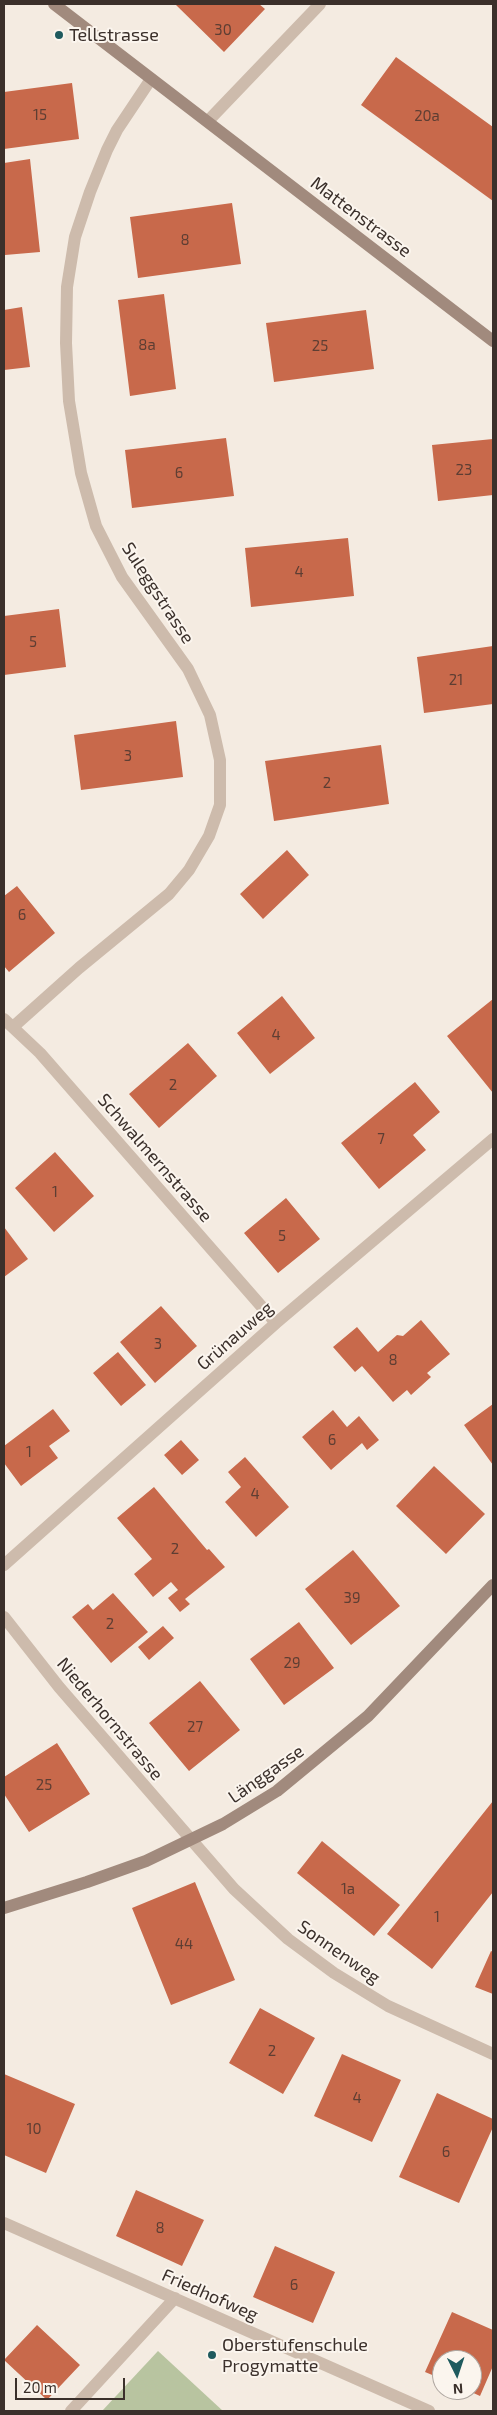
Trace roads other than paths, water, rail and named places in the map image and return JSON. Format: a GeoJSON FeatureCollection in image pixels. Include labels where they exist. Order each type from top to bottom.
{"type":"FeatureCollection","features":[{"type":"Feature","properties":{"kind":"street","name":"Mattenstrasse"},"geometry":{"type":"LineString","coordinates":[[54,4],[493,341]]}},
{"type":"Feature","properties":{"kind":"street"},"geometry":{"type":"LineString","coordinates":[[208,121],[320,4]]}},
{"type":"Feature","properties":{"kind":"street","name":"Suleggstrasse"},"geometry":{"type":"LineString","coordinates":[[8,1023],[142,918],[169,894],[194,862],[209,836],[220,805],[220,760],[210,715],[188,669],[122,577],[96,526],[81,473],[69,401],[66,343],[67,287],[75,237],[107,150],[130,110],[152,79]]}},
{"type":"Feature","properties":{"kind":"street","name":"Schwalmernstrasse"},"geometry":{"type":"LineString","coordinates":[[8,1023],[46,1059],[276,1323]]}},
{"type":"Feature","properties":{"kind":"street","name":"Grünauweg"},"geometry":{"type":"LineString","coordinates":[[4,1565],[276,1323],[493,1139]]}},
{"type":"Feature","properties":{"kind":"street","name":"Länggasse"},"geometry":{"type":"LineString","coordinates":[[4,1908],[146,1861],[192,1840],[250,1809],[277,1791],[340,1740],[394,1691],[493,1585]]}},
{"type":"Feature","properties":{"kind":"street","name":"Niederhornstrasse"},"geometry":{"type":"LineString","coordinates":[[4,1617],[59,1687],[192,1840]]}},
{"type":"Feature","properties":{"kind":"street","name":"Sonnenweg"},"geometry":{"type":"LineString","coordinates":[[192,1840],[234,1889],[288,1939],[334,1973],[388,2006],[493,2054]]}},
{"type":"Feature","properties":{"kind":"street","name":"Friedhofweg"},"geometry":{"type":"LineString","coordinates":[[4,2223],[429,2411]]}},
{"type":"Feature","properties":{"kind":"street"},"geometry":{"type":"LineString","coordinates":[[71,2411],[174,2298]]}},
{"type":"Feature","properties":{"kind":"place","name":"Tellstrasse"},"geometry":{"type":"Point","coordinates":[59,35]}},
{"type":"Feature","properties":{"kind":"place","name":"Oberstufenschule Progymatte"},"geometry":{"type":"Point","coordinates":[212,2355]}}]}
